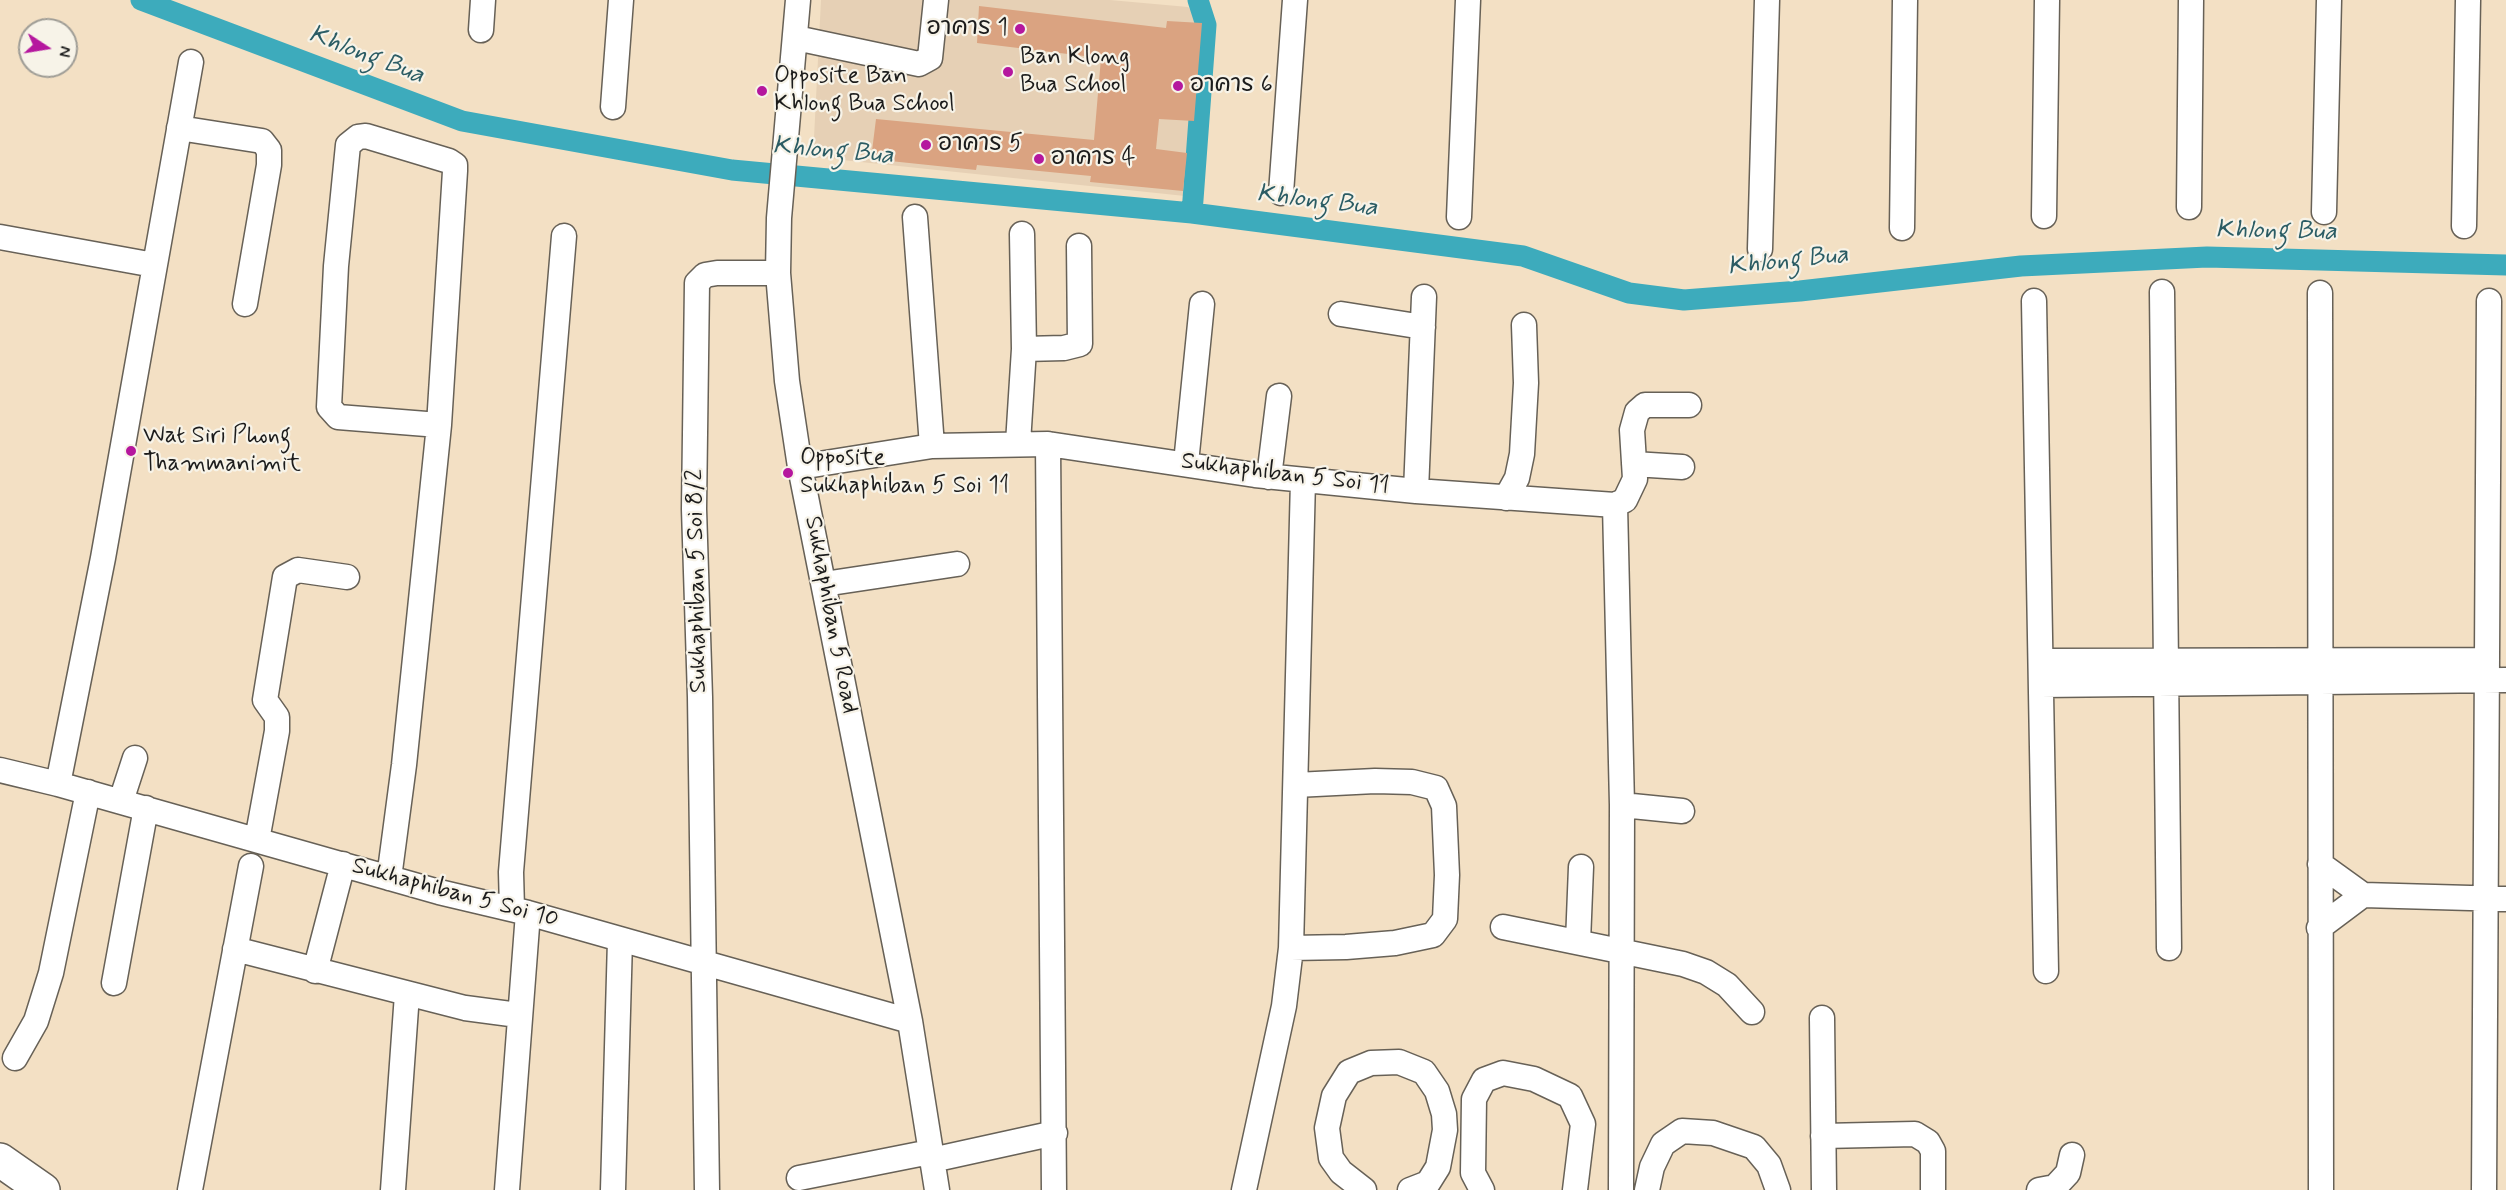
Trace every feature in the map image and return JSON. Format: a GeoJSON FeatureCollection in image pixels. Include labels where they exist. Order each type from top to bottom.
{"type":"FeatureCollection","features":[{"type":"Feature","properties":{"kind":"highway"},"geometry":{"type":"LineString","coordinates":[[0,1160],[43,1190]]}},
{"type":"Feature","properties":{"kind":"street"},"geometry":{"type":"LineString","coordinates":[[481,30],[483,0]]}},
{"type":"Feature","properties":{"kind":"street"},"geometry":{"type":"LineString","coordinates":[[613,107],[621,0]]}},
{"type":"Feature","properties":{"kind":"street","name":"Sukhaphiban 5 Road"},"geometry":{"type":"LineString","coordinates":[[798,0],[779,218],[778,273],[787,381],[800,467],[910,1021],[937,1190]]}},
{"type":"Feature","properties":{"kind":"street"},"geometry":{"type":"LineString","coordinates":[[796,38],[919,64],[930,58],[936,0]]}},
{"type":"Feature","properties":{"kind":"street"},"geometry":{"type":"LineString","coordinates":[[1281,193],[1294,0]]}},
{"type":"Feature","properties":{"kind":"street"},"geometry":{"type":"LineString","coordinates":[[1459,217],[1468,0]]}},
{"type":"Feature","properties":{"kind":"street"},"geometry":{"type":"LineString","coordinates":[[1760,249],[1767,0]]}},
{"type":"Feature","properties":{"kind":"street"},"geometry":{"type":"LineString","coordinates":[[1902,228],[1905,0]]}},
{"type":"Feature","properties":{"kind":"street"},"geometry":{"type":"LineString","coordinates":[[2044,216],[2047,0]]}},
{"type":"Feature","properties":{"kind":"street"},"geometry":{"type":"LineString","coordinates":[[2189,207],[2191,0]]}},
{"type":"Feature","properties":{"kind":"street"},"geometry":{"type":"LineString","coordinates":[[2324,212],[2329,0]]}},
{"type":"Feature","properties":{"kind":"street"},"geometry":{"type":"LineString","coordinates":[[2464,226],[2468,0]]}},
{"type":"Feature","properties":{"kind":"street"},"geometry":{"type":"LineString","coordinates":[[58,783],[103,558],[190,62]]}},
{"type":"Feature","properties":{"kind":"street"},"geometry":{"type":"LineString","coordinates":[[178,128],[262,141],[269,150],[269,165],[245,304]]}},
{"type":"Feature","properties":{"kind":"street"},"geometry":{"type":"LineString","coordinates":[[389,878],[404,765],[439,425],[455,165],[449,160],[366,136],[358,137],[348,145],[336,266],[329,407],[338,417],[439,425]]}},
{"type":"Feature","properties":{"kind":"street"},"geometry":{"type":"LineString","coordinates":[[915,217],[932,446]]}},
{"type":"Feature","properties":{"kind":"street"},"geometry":{"type":"LineString","coordinates":[[1018,443],[1024,349],[1022,234]]}},
{"type":"Feature","properties":{"kind":"street"},"geometry":{"type":"LineString","coordinates":[[507,1190],[519,1015],[520,911],[511,872],[564,236]]}},
{"type":"Feature","properties":{"kind":"street"},"geometry":{"type":"LineString","coordinates":[[0,237],[154,266]]}},
{"type":"Feature","properties":{"kind":"street"},"geometry":{"type":"LineString","coordinates":[[1024,349],[1064,348],[1080,344],[1079,246]]}},
{"type":"Feature","properties":{"kind":"street","name":"Sukhaphiban 5 Soi 8/2"},"geometry":{"type":"LineString","coordinates":[[702,963],[700,697],[694,509],[697,283],[705,275],[717,273],[778,273]]}},
{"type":"Feature","properties":{"kind":"street"},"geometry":{"type":"LineString","coordinates":[[2162,292],[2169,948]]}},
{"type":"Feature","properties":{"kind":"street"},"geometry":{"type":"LineString","coordinates":[[2320,293],[2321,1190]]}},
{"type":"Feature","properties":{"kind":"street"},"geometry":{"type":"LineString","coordinates":[[1416,491],[1424,297]]}},
{"type":"Feature","properties":{"kind":"street"},"geometry":{"type":"LineString","coordinates":[[2034,301],[2046,971]]}},
{"type":"Feature","properties":{"kind":"street"},"geometry":{"type":"LineString","coordinates":[[2484,1190],[2496,898],[2489,301]]}},
{"type":"Feature","properties":{"kind":"street"},"geometry":{"type":"LineString","coordinates":[[1186,463],[1202,304]]}},
{"type":"Feature","properties":{"kind":"street"},"geometry":{"type":"LineString","coordinates":[[1341,314],[1423,327]]}},
{"type":"Feature","properties":{"kind":"street"},"geometry":{"type":"LineString","coordinates":[[1506,498],[1517,478],[1522,454],[1526,383],[1524,325]]}},
{"type":"Feature","properties":{"kind":"street"},"geometry":{"type":"LineString","coordinates":[[1269,477],[1279,396]]}},
{"type":"Feature","properties":{"kind":"street"},"geometry":{"type":"LineString","coordinates":[[1621,1190],[1622,805],[1615,505],[1625,500],[1631,492],[1634,465],[1632,430],[1637,412],[1645,405],[1689,405]]}},
{"type":"Feature","properties":{"kind":"street"},"geometry":{"type":"LineString","coordinates":[[1048,444],[1054,1190]]}},
{"type":"Feature","properties":{"kind":"street","name":"Sukhaphiban 5 Soi 11"},"geometry":{"type":"LineString","coordinates":[[800,467],[932,446],[1048,444],[1269,477],[1416,491],[1615,505]]}},
{"type":"Feature","properties":{"kind":"street"},"geometry":{"type":"LineString","coordinates":[[1634,465],[1682,467]]}},
{"type":"Feature","properties":{"kind":"street"},"geometry":{"type":"LineString","coordinates":[[1244,1190],[1284,1006],[1291,948],[1303,480]]}},
{"type":"Feature","properties":{"kind":"street"},"geometry":{"type":"LineString","coordinates":[[824,584],[957,564]]}},
{"type":"Feature","properties":{"kind":"street"},"geometry":{"type":"LineString","coordinates":[[257,840],[277,731],[277,717],[265,700],[285,577],[298,570],[347,577]]}},
{"type":"Feature","properties":{"kind":"street"},"geometry":{"type":"LineString","coordinates":[[2041,661],[2167,672],[2321,671],[2493,674]]}},
{"type":"Feature","properties":{"kind":"street"},"geometry":{"type":"LineString","coordinates":[[2041,685],[2167,672]]}},
{"type":"Feature","properties":{"kind":"street"},"geometry":{"type":"LineString","coordinates":[[121,801],[135,758]]}},
{"type":"Feature","properties":{"kind":"street","name":"Sukhaphiban 5 Soi 10"},"geometry":{"type":"LineString","coordinates":[[0,770],[58,783],[389,878],[520,911],[910,1021]]}},
{"type":"Feature","properties":{"kind":"street"},"geometry":{"type":"LineString","coordinates":[[1291,948],[1395,943],[1433,935],[1445,919],[1446,897],[1444,806],[1436,788],[1412,782],[1375,781],[1296,786]]}},
{"type":"Feature","properties":{"kind":"street"},"geometry":{"type":"LineString","coordinates":[[15,1058],[36,1021],[51,973],[88,792]]}},
{"type":"Feature","properties":{"kind":"street"},"geometry":{"type":"LineString","coordinates":[[1622,805],[1682,811]]}},
{"type":"Feature","properties":{"kind":"street"},"geometry":{"type":"LineString","coordinates":[[114,983],[146,808]]}},
{"type":"Feature","properties":{"kind":"street"},"geometry":{"type":"LineString","coordinates":[[315,971],[343,864]]}},
{"type":"Feature","properties":{"kind":"street"},"geometry":{"type":"LineString","coordinates":[[2320,864],[2363,895],[2496,898]]}},
{"type":"Feature","properties":{"kind":"street"},"geometry":{"type":"LineString","coordinates":[[190,1190],[251,866]]}},
{"type":"Feature","properties":{"kind":"street"},"geometry":{"type":"LineString","coordinates":[[1578,942],[1581,867]]}},
{"type":"Feature","properties":{"kind":"street"},"geometry":{"type":"LineString","coordinates":[[2319,928],[2363,895]]}},
{"type":"Feature","properties":{"kind":"street"},"geometry":{"type":"LineString","coordinates":[[1503,927],[1683,964],[1706,972],[1727,985],[1752,1012]]}},
{"type":"Feature","properties":{"kind":"street"},"geometry":{"type":"LineString","coordinates":[[613,1190],[620,940]]}},
{"type":"Feature","properties":{"kind":"street"},"geometry":{"type":"LineString","coordinates":[[235,950],[465,1008],[519,1015]]}},
{"type":"Feature","properties":{"kind":"street"},"geometry":{"type":"LineString","coordinates":[[702,963],[707,1190]]}},
{"type":"Feature","properties":{"kind":"street"},"geometry":{"type":"LineString","coordinates":[[393,1190],[407,994]]}},
{"type":"Feature","properties":{"kind":"street"},"geometry":{"type":"LineString","coordinates":[[1822,1018],[1824,1190]]}},
{"type":"Feature","properties":{"kind":"street"},"geometry":{"type":"LineString","coordinates":[[1364,1190],[1341,1172],[1330,1158],[1327,1128],[1334,1096],[1349,1072],[1371,1063],[1399,1062],[1424,1072],[1437,1091],[1444,1114],[1445,1130],[1438,1167],[1428,1183],[1410,1190]]}},
{"type":"Feature","properties":{"kind":"street"},"geometry":{"type":"LineString","coordinates":[[1482,1190],[1473,1173],[1474,1099],[1484,1080],[1503,1074],[1534,1079],[1570,1096],[1583,1124],[1575,1190]]}},
{"type":"Feature","properties":{"kind":"street"},"geometry":{"type":"LineString","coordinates":[[1647,1190],[1652,1167],[1663,1144],[1682,1131],[1713,1133],[1754,1148],[1769,1166],[1778,1190]]}},
{"type":"Feature","properties":{"kind":"street"},"geometry":{"type":"LineString","coordinates":[[799,1178],[1055,1133]]}},
{"type":"Feature","properties":{"kind":"street"},"geometry":{"type":"LineString","coordinates":[[1823,1136],[1915,1134],[1928,1142],[1934,1151],[1933,1190]]}},
{"type":"Feature","properties":{"kind":"street"},"geometry":{"type":"LineString","coordinates":[[2039,1190],[2055,1187],[2068,1173],[2072,1155]]}},
{"type":"Feature","properties":{"kind":"shaded area","name":"Ban Klong Bua School"},"geometry":{"type":"Polygon","coordinates":[[[821,0],[1110,0],[1188,7],[1202,23],[1185,196],[813,157],[821,0]]]}},
{"type":"Feature","properties":{"kind":"building"},"geometry":{"type":"Polygon","coordinates":[[[979,6],[1166,28],[1167,21],[1202,23],[1194,121],[1159,119],[1156,149],[1187,153],[1183,191],[1090,182],[1091,176],[977,165],[976,170],[871,159],[876,119],[1094,140],[1101,58],[977,43],[979,6]]]}},
{"type":"Feature","properties":{"kind":"waterway","name":"Khlong Bua"},"geometry":{"type":"LineString","coordinates":[[141,0],[462,121],[732,170],[1192,213],[1523,256],[1629,293],[1684,300],[1800,291],[2021,266],[2207,257],[2506,265]]}},
{"type":"Feature","properties":{"kind":"waterway"},"geometry":{"type":"LineString","coordinates":[[1192,213],[1206,25],[1198,0]]}},
{"type":"Feature","properties":{"kind":"place","name":"อาคาร 1"},"geometry":{"type":"Point","coordinates":[1020,29]}},
{"type":"Feature","properties":{"kind":"place","name":"Ban Klong Bua School"},"geometry":{"type":"Point","coordinates":[1008,72]}},
{"type":"Feature","properties":{"kind":"place","name":"อาคาร 6"},"geometry":{"type":"Point","coordinates":[1178,86]}},
{"type":"Feature","properties":{"kind":"place","name":"Opposite Ban Khlong Bua School"},"geometry":{"type":"Point","coordinates":[762,91]}},
{"type":"Feature","properties":{"kind":"place","name":"อาคาร 5"},"geometry":{"type":"Point","coordinates":[926,145]}},
{"type":"Feature","properties":{"kind":"place","name":"อาคาร 4"},"geometry":{"type":"Point","coordinates":[1039,159]}},
{"type":"Feature","properties":{"kind":"place","name":"Wat Siri Phong Thammanimit"},"geometry":{"type":"Point","coordinates":[131,451]}},
{"type":"Feature","properties":{"kind":"place","name":"Opposite Sukhaphiban 5 Soi 11"},"geometry":{"type":"Point","coordinates":[788,473]}}]}
